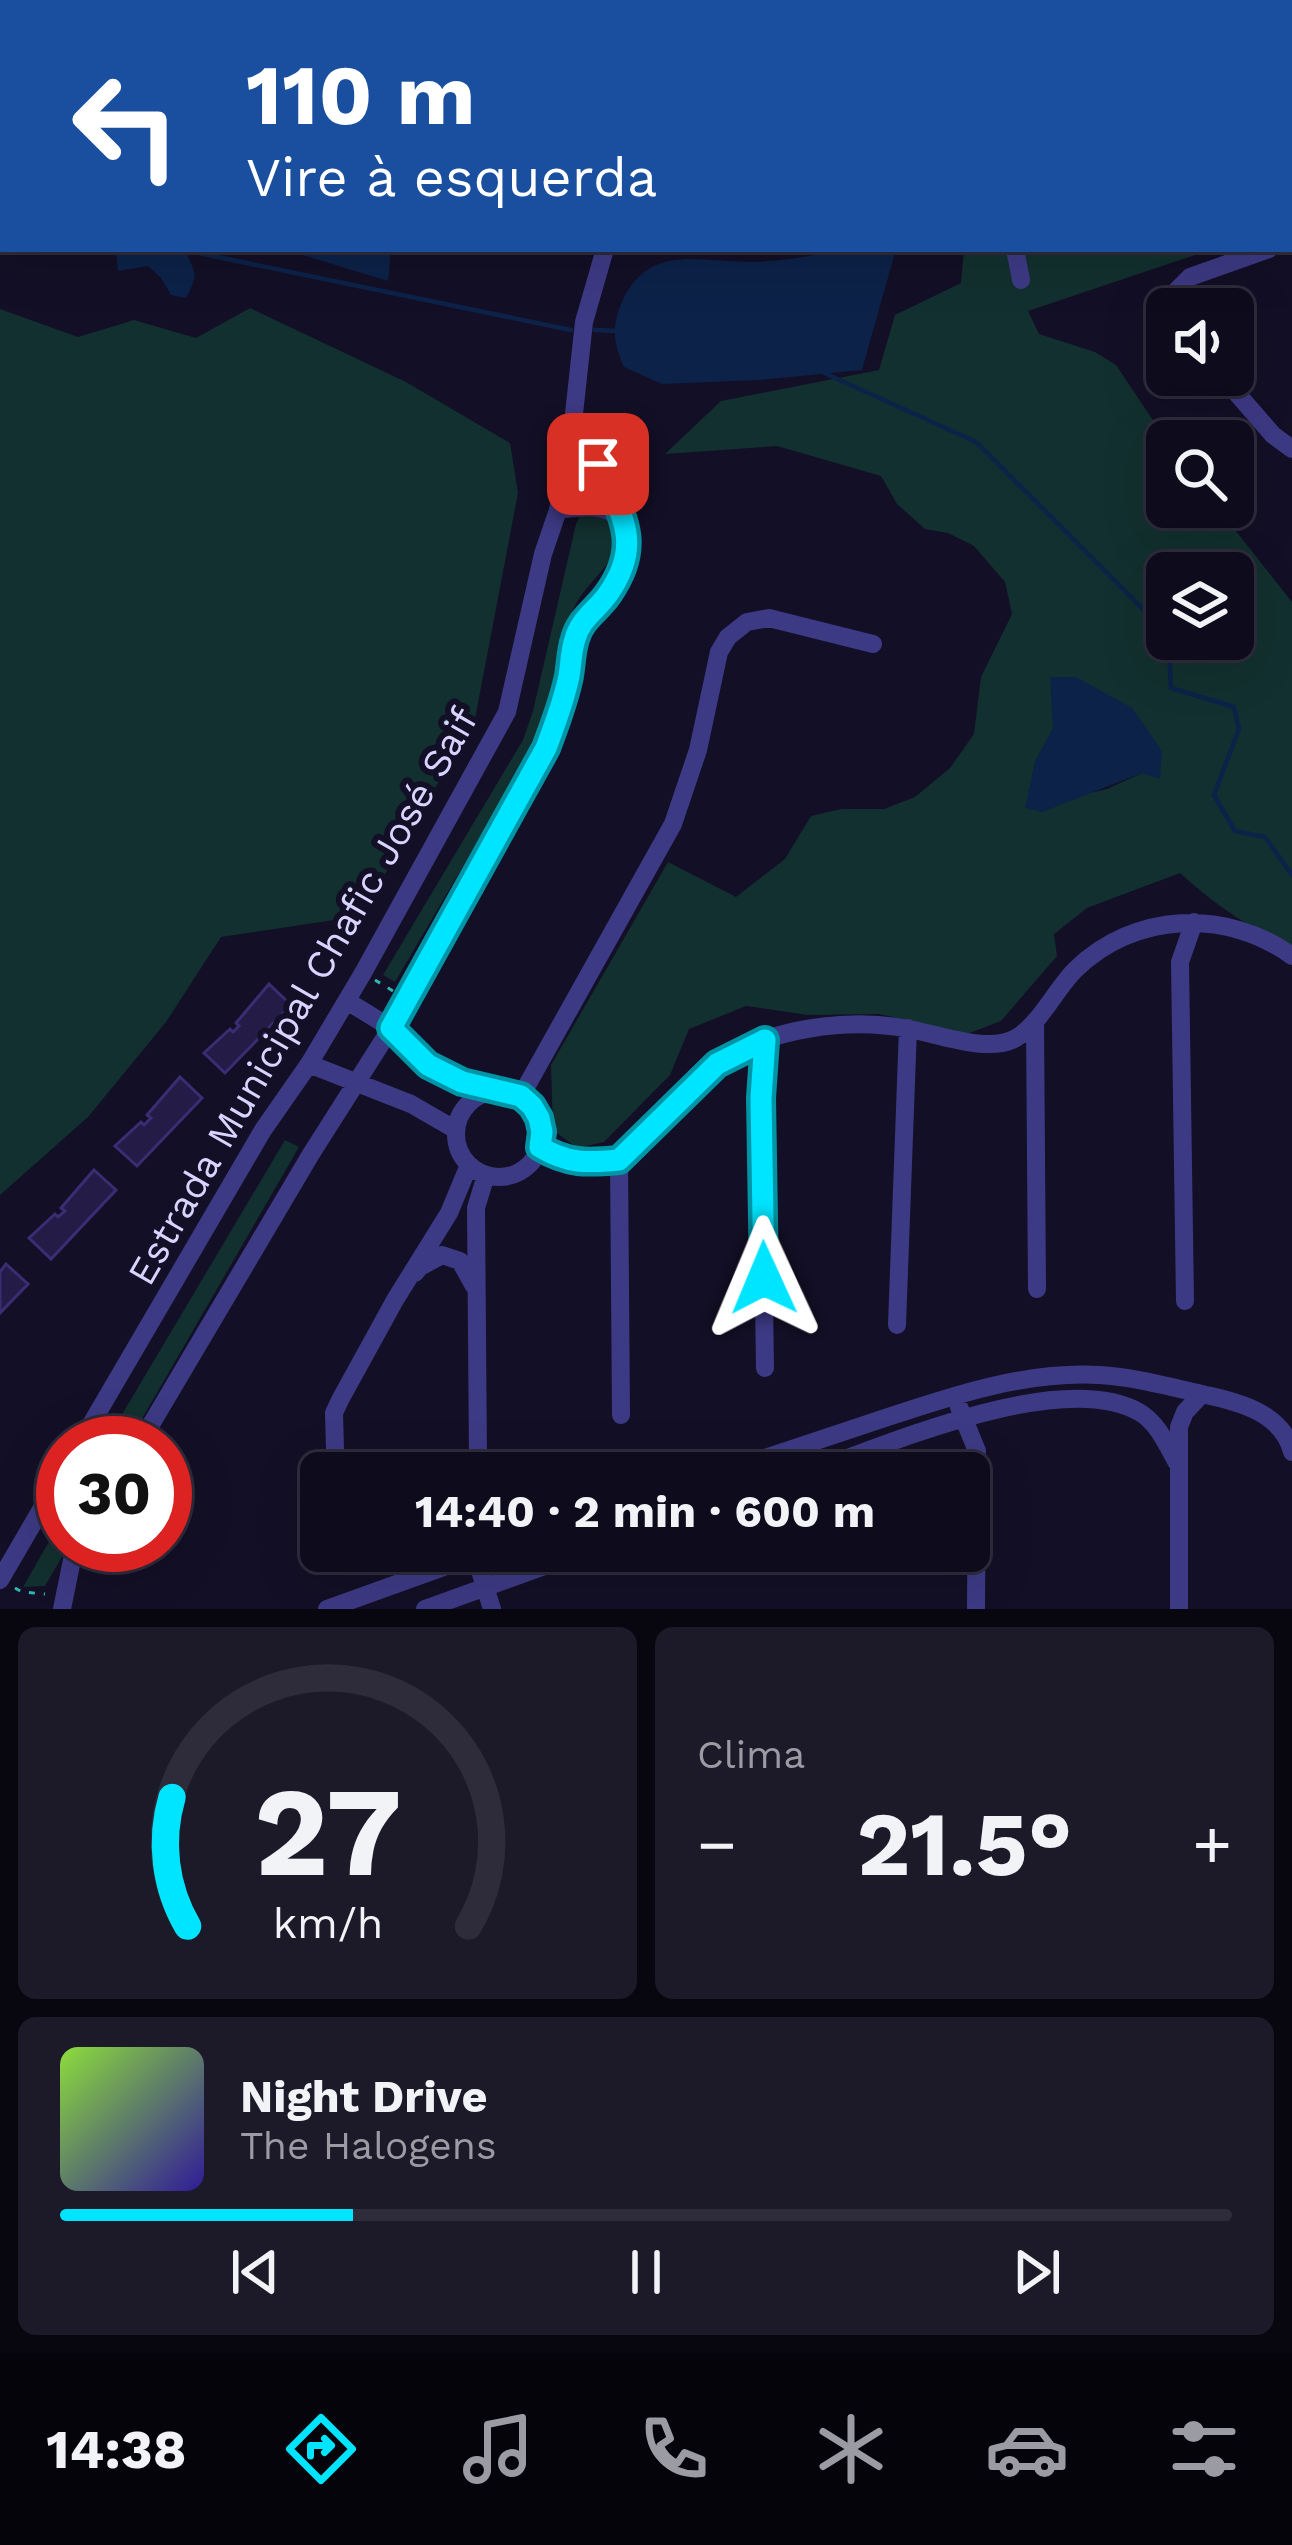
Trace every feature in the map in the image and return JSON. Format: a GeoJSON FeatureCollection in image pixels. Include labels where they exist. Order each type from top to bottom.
{"type":"FeatureCollection","features":[{"type":"Feature","properties":{"kind":"street","name":"Estrada Municipal Chafic José Saif"},"geometry":{"type":"LineString","coordinates":[[96,1416],[263,1130],[364,973],[507,712],[557,510],[572,432],[584,322],[604,252]]}},
{"type":"Feature","properties":{"kind":"street"},"geometry":{"type":"LineString","coordinates":[[1016,252],[1021,280]]}},
{"type":"Feature","properties":{"kind":"street"},"geometry":{"type":"LineString","coordinates":[[1183,288],[1190,277],[1261,252]]}},
{"type":"Feature","properties":{"kind":"street"},"geometry":{"type":"LineString","coordinates":[[1240,396],[1292,449]]}},
{"type":"Feature","properties":{"kind":"street"},"geometry":{"type":"LineString","coordinates":[[156,1416],[407,1000],[546,748],[560,711],[575,635],[625,566],[628,536],[623,523],[589,446],[572,432]]}},
{"type":"Feature","properties":{"kind":"street"},"geometry":{"type":"LineString","coordinates":[[557,510],[610,510],[623,523]]}},
{"type":"Feature","properties":{"kind":"street"},"geometry":{"type":"LineString","coordinates":[[521,1096],[673,824],[695,764],[719,652],[728,637],[747,622],[769,618],[873,644]]}},
{"type":"Feature","properties":{"kind":"street"},"geometry":{"type":"LineString","coordinates":[[540,1147],[578,1162],[619,1160],[717,1064],[765,1040],[847,1023],[908,1028],[986,1044],[1016,1039],[1077,968],[1106,946],[1140,931],[1194,922],[1249,932],[1292,956]]}},
{"type":"Feature","properties":{"kind":"street"},"geometry":{"type":"LineString","coordinates":[[1185,1301],[1180,962],[1194,922]]}},
{"type":"Feature","properties":{"kind":"street"},"geometry":{"type":"LineString","coordinates":[[347,1001],[391,1028],[428,1065],[462,1082],[521,1096],[532,1106],[542,1132],[540,1147],[523,1170],[505,1177],[478,1170],[458,1149],[456,1130],[463,1109],[491,1091]]}},
{"type":"Feature","properties":{"kind":"street"},"geometry":{"type":"LineString","coordinates":[[1035,1021],[1037,1289]]}},
{"type":"Feature","properties":{"kind":"street"},"geometry":{"type":"LineString","coordinates":[[897,1325],[908,1028]]}},
{"type":"Feature","properties":{"kind":"street"},"geometry":{"type":"LineString","coordinates":[[765,1040],[761,1098],[765,1368]]}},
{"type":"Feature","properties":{"kind":"street"},"geometry":{"type":"LineString","coordinates":[[309,1064],[410,1104],[456,1130]]}},
{"type":"Feature","properties":{"kind":"street"},"geometry":{"type":"LineString","coordinates":[[619,1160],[621,1414]]}},
{"type":"Feature","properties":{"kind":"street"},"geometry":{"type":"LineString","coordinates":[[478,1170],[478,1452]]}},
{"type":"Feature","properties":{"kind":"street"},"geometry":{"type":"LineString","coordinates":[[333,1452],[334,1412],[395,1300],[478,1170]]}},
{"type":"Feature","properties":{"kind":"street"},"geometry":{"type":"LineString","coordinates":[[395,1300],[420,1267],[442,1255],[460,1261],[476,1290]]}},
{"type":"Feature","properties":{"kind":"street"},"geometry":{"type":"LineString","coordinates":[[782,1452],[954,1394],[1040,1377],[1094,1375],[1124,1377],[1246,1405],[1272,1420],[1292,1452]]}},
{"type":"Feature","properties":{"kind":"street"},"geometry":{"type":"LineString","coordinates":[[954,1394],[977,1450],[976,1609]]}},
{"type":"Feature","properties":{"kind":"street"},"geometry":{"type":"LineString","coordinates":[[1179,1609],[1180,1427],[1185,1412],[1202,1394]]}},
{"type":"Feature","properties":{"kind":"street"},"geometry":{"type":"LineString","coordinates":[[867,1452],[963,1418],[1068,1398],[1120,1403],[1153,1423],[1178,1463]]}},
{"type":"Feature","properties":{"kind":"street"},"geometry":{"type":"LineString","coordinates":[[0,1580],[36,1518]]}},
{"type":"Feature","properties":{"kind":"street"},"geometry":{"type":"LineString","coordinates":[[63,1605],[70,1572]]}},
{"type":"Feature","properties":{"kind":"street"},"geometry":{"type":"LineString","coordinates":[[327,1609],[429,1572]]}},
{"type":"Feature","properties":{"kind":"street"},"geometry":{"type":"LineString","coordinates":[[483,1572],[492,1609]]}},
{"type":"Feature","properties":{"kind":"street"},"geometry":{"type":"LineString","coordinates":[[425,1609],[526,1572]]}},
{"type":"Feature","properties":{"kind":"path"},"geometry":{"type":"LineString","coordinates":[[364,973],[407,1000]]}},
{"type":"Feature","properties":{"kind":"path"},"geometry":{"type":"LineString","coordinates":[[0,1580],[22,1592],[48,1594],[63,1605]]}},
{"type":"Feature","properties":{"kind":"green space"},"geometry":{"type":"Polygon","coordinates":[[[964,252],[1204,252],[1028,311],[1039,334],[1095,352],[1116,365],[1153,420],[1146,420],[1146,528],[1234,528],[1253,552],[1146,552],[1146,660],[1254,660],[1254,554],[1292,602],[1292,949],[1233,915],[1180,873],[1087,908],[1054,934],[1057,956],[1001,1021],[967,1034],[879,1014],[808,1015],[746,1006],[689,1029],[670,1075],[604,1142],[577,1148],[553,1130],[551,1065],[668,862],[736,897],[785,859],[811,816],[841,809],[884,809],[915,797],[950,768],[974,734],[981,677],[1012,614],[1005,582],[974,546],[948,533],[925,529],[897,504],[881,476],[777,446],[665,454],[721,401],[879,370],[895,315],[961,283],[964,252]],[[1053,729],[1035,762],[1026,808],[1107,789],[1142,773],[1160,778],[1053,729]]]}},
{"type":"Feature","properties":{"kind":"green space"},"geometry":{"type":"Polygon","coordinates":[[[250,308],[406,382],[510,443],[518,493],[475,719],[361,916],[221,937],[166,1022],[88,1117],[0,1195],[0,309],[78,337],[134,320],[196,338],[250,308]]]}},
{"type":"Feature","properties":{"kind":"green space"},"geometry":{"type":"Polygon","coordinates":[[[590,512],[616,522],[615,547],[570,617],[539,737],[395,982],[383,975],[523,740],[576,524],[581,514],[590,512]]]}},
{"type":"Feature","properties":{"kind":"green space"},"geometry":{"type":"Polygon","coordinates":[[[285,1140],[299,1147],[144,1416],[121,1416],[285,1140]]]}},
{"type":"Feature","properties":{"kind":"green space"},"geometry":{"type":"Polygon","coordinates":[[[36,1564],[36,1572],[53,1572],[45,1586],[23,1587],[36,1564]]]}},
{"type":"Feature","properties":{"kind":"water"},"geometry":{"type":"Polygon","coordinates":[[[116,252],[186,252],[195,273],[186,298],[171,295],[148,266],[118,271],[116,252]]]}},
{"type":"Feature","properties":{"kind":"water"},"geometry":{"type":"Polygon","coordinates":[[[293,252],[391,252],[388,281],[293,252]]]}},
{"type":"Feature","properties":{"kind":"water"},"geometry":{"type":"Polygon","coordinates":[[[895,252],[862,370],[662,384],[624,367],[615,336],[616,320],[632,284],[645,271],[676,260],[752,262],[827,253],[895,252]]]}},
{"type":"Feature","properties":{"kind":"water"},"geometry":{"type":"Polygon","coordinates":[[[1050,677],[1076,677],[1132,708],[1162,751],[1160,779],[1142,773],[1042,812],[1025,808],[1035,762],[1053,728],[1050,677]]]}},
{"type":"Feature","properties":{"kind":"building"},"geometry":{"type":"Polygon","coordinates":[[[269,984],[291,1005],[225,1073],[204,1053],[239,1026],[236,1023],[269,984]]]}},
{"type":"Feature","properties":{"kind":"building"},"geometry":{"type":"Polygon","coordinates":[[[180,1077],[202,1098],[137,1166],[115,1146],[151,1118],[147,1115],[180,1077]]]}},
{"type":"Feature","properties":{"kind":"building"},"geometry":{"type":"Polygon","coordinates":[[[94,1170],[116,1190],[51,1259],[29,1238],[55,1214],[58,1217],[65,1211],[61,1208],[94,1170]]]}},
{"type":"Feature","properties":{"kind":"building"},"geometry":{"type":"Polygon","coordinates":[[[6,1264],[28,1284],[0,1313],[0,1272],[6,1264]]]}},
{"type":"Feature","properties":{"kind":"waterway"},"geometry":{"type":"LineString","coordinates":[[194,252],[571,330]]}},
{"type":"Feature","properties":{"kind":"waterway"},"geometry":{"type":"LineString","coordinates":[[595,330],[618,331]]}},
{"type":"Feature","properties":{"kind":"waterway"},"geometry":{"type":"LineString","coordinates":[[820,371],[976,442],[1162,628],[1169,648],[1171,688],[1234,707],[1239,729],[1214,795],[1235,831],[1265,837],[1292,875]]}},
{"type":"Feature","properties":{"kind":"route"},"geometry":{"type":"LineString","coordinates":[[598,464],[628,536],[625,566],[575,635],[568,680],[546,748],[391,1028],[428,1065],[462,1082],[521,1096],[539,1118],[540,1147],[578,1162],[619,1160],[717,1064],[765,1040],[761,1098],[764,1278]]}}]}
